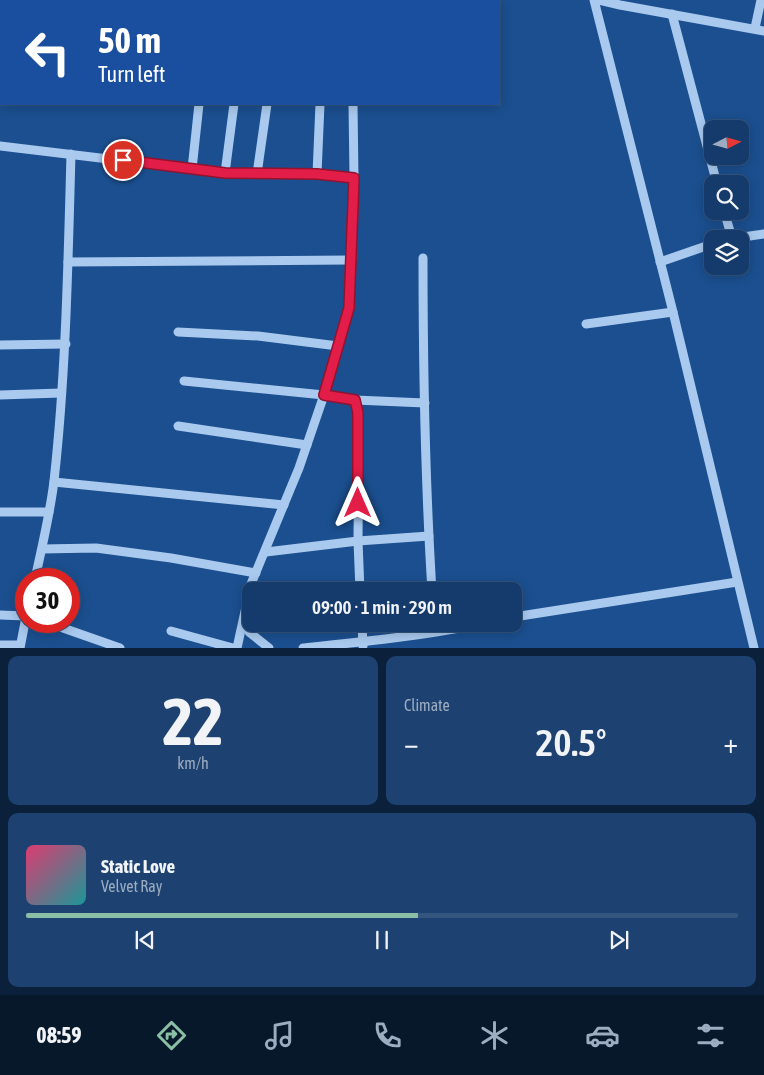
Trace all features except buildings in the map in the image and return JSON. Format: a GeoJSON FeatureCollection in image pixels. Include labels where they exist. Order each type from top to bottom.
{"type":"FeatureCollection","features":[{"type":"Feature","properties":{"kind":"street"},"geometry":{"type":"LineString","coordinates":[[594,0],[673,312],[754,648]]}},
{"type":"Feature","properties":{"kind":"street"},"geometry":{"type":"LineString","coordinates":[[599,0],[759,29],[761,0]]}},
{"type":"Feature","properties":{"kind":"street"},"geometry":{"type":"LineString","coordinates":[[672,14],[715,175]]}},
{"type":"Feature","properties":{"kind":"street"},"geometry":{"type":"LineString","coordinates":[[192,169],[199,105]]}},
{"type":"Feature","properties":{"kind":"street"},"geometry":{"type":"LineString","coordinates":[[225,173],[234,105]]}},
{"type":"Feature","properties":{"kind":"street"},"geometry":{"type":"LineString","coordinates":[[256,174],[267,105]]}},
{"type":"Feature","properties":{"kind":"street"},"geometry":{"type":"LineString","coordinates":[[317,174],[320,105]]}},
{"type":"Feature","properties":{"kind":"street"},"geometry":{"type":"LineString","coordinates":[[252,582],[266,552],[307,445],[324,395],[349,308],[354,178],[353,105]]}},
{"type":"Feature","properties":{"kind":"street"},"geometry":{"type":"LineString","coordinates":[[0,146],[225,173],[317,174],[354,178]]}},
{"type":"Feature","properties":{"kind":"street"},"geometry":{"type":"LineString","coordinates":[[38,568],[50,512],[54,482],[66,344],[71,154]]}},
{"type":"Feature","properties":{"kind":"street"},"geometry":{"type":"LineString","coordinates":[[749,236],[764,234]]}},
{"type":"Feature","properties":{"kind":"street"},"geometry":{"type":"LineString","coordinates":[[660,262],[704,247]]}},
{"type":"Feature","properties":{"kind":"street"},"geometry":{"type":"LineString","coordinates":[[423,258],[425,403],[432,582]]}},
{"type":"Feature","properties":{"kind":"street"},"geometry":{"type":"LineString","coordinates":[[68,262],[351,260]]}},
{"type":"Feature","properties":{"kind":"street"},"geometry":{"type":"LineString","coordinates":[[586,324],[673,312]]}},
{"type":"Feature","properties":{"kind":"street"},"geometry":{"type":"LineString","coordinates":[[178,332],[258,336],[338,346]]}},
{"type":"Feature","properties":{"kind":"street"},"geometry":{"type":"LineString","coordinates":[[0,345],[66,344]]}},
{"type":"Feature","properties":{"kind":"street"},"geometry":{"type":"LineString","coordinates":[[184,381],[324,395],[355,400],[425,403]]}},
{"type":"Feature","properties":{"kind":"street"},"geometry":{"type":"LineString","coordinates":[[0,395],[62,393]]}},
{"type":"Feature","properties":{"kind":"street"},"geometry":{"type":"LineString","coordinates":[[355,400],[358,413],[360,582]]}},
{"type":"Feature","properties":{"kind":"street"},"geometry":{"type":"LineString","coordinates":[[178,426],[307,445]]}},
{"type":"Feature","properties":{"kind":"street"},"geometry":{"type":"LineString","coordinates":[[54,482],[284,505]]}},
{"type":"Feature","properties":{"kind":"street"},"geometry":{"type":"LineString","coordinates":[[0,512],[50,512]]}},
{"type":"Feature","properties":{"kind":"street"},"geometry":{"type":"LineString","coordinates":[[266,552],[358,541],[429,536]]}},
{"type":"Feature","properties":{"kind":"street"},"geometry":{"type":"LineString","coordinates":[[42,549],[96,548],[171,558],[256,573]]}},
{"type":"Feature","properties":{"kind":"street"},"geometry":{"type":"LineString","coordinates":[[522,616],[737,582]]}},
{"type":"Feature","properties":{"kind":"street"},"geometry":{"type":"LineString","coordinates":[[0,615],[15,616]]}},
{"type":"Feature","properties":{"kind":"street"},"geometry":{"type":"LineString","coordinates":[[238,648],[242,625]]}},
{"type":"Feature","properties":{"kind":"street"},"geometry":{"type":"LineString","coordinates":[[171,630],[233,648]]}},
{"type":"Feature","properties":{"kind":"street"},"geometry":{"type":"LineString","coordinates":[[249,632],[269,648]]}},
{"type":"Feature","properties":{"kind":"street"},"geometry":{"type":"LineString","coordinates":[[362,632],[363,645]]}},
{"type":"Feature","properties":{"kind":"street"},"geometry":{"type":"LineString","coordinates":[[303,648],[363,645],[418,632]]}},
{"type":"Feature","properties":{"kind":"street"},"geometry":{"type":"LineString","coordinates":[[0,645],[20,646],[23,633]]}},
{"type":"Feature","properties":{"kind":"street"},"geometry":{"type":"LineString","coordinates":[[77,633],[120,648]]}},
{"type":"Feature","properties":{"kind":"route"},"geometry":{"type":"LineString","coordinates":[[123,160],[225,173],[317,174],[354,178],[349,308],[324,395],[355,400],[358,413],[358,503]]}}]}
